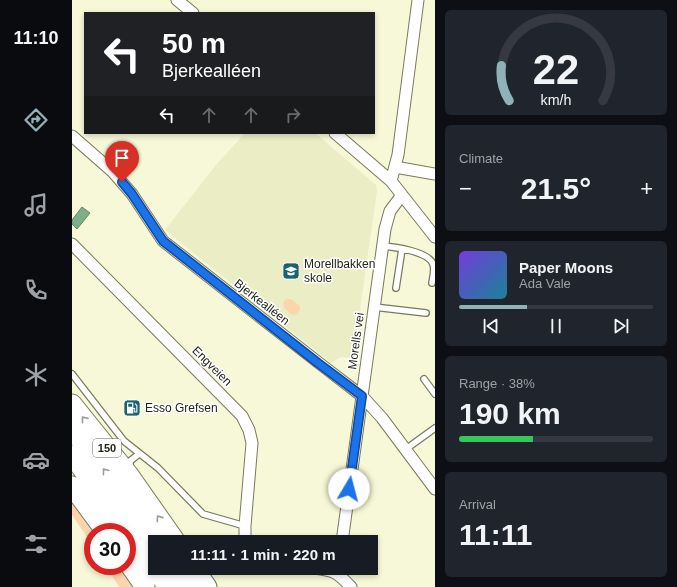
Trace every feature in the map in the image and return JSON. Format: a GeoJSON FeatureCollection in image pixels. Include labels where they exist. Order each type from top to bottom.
{"type":"FeatureCollection","features":[{"type":"Feature","properties":{"kind":"highway","name":"150"},"geometry":{"type":"LineString","coordinates":[[72,404],[129,475],[171,535]]}},
{"type":"Feature","properties":{"kind":"highway","name":"150"},"geometry":{"type":"LineString","coordinates":[[72,429],[122,507],[168,587]]}},
{"type":"Feature","properties":{"kind":"highway","name":"150"},"geometry":{"type":"LineString","coordinates":[[72,455],[150,535]]}},
{"type":"Feature","properties":{"kind":"highway"},"geometry":{"type":"LineString","coordinates":[[72,486],[99,523]]}},
{"type":"Feature","properties":{"kind":"highway"},"geometry":{"type":"LineString","coordinates":[[136,574],[145,587]]}},
{"type":"Feature","properties":{"kind":"highway"},"geometry":{"type":"LineString","coordinates":[[180,575],[188,587]]}},
{"type":"Feature","properties":{"kind":"highway"},"geometry":{"type":"LineString","coordinates":[[199,575],[207,587]]}},
{"type":"Feature","properties":{"kind":"street"},"geometry":{"type":"LineString","coordinates":[[177,0],[191,12]]}},
{"type":"Feature","properties":{"kind":"street"},"geometry":{"type":"LineString","coordinates":[[391,180],[398,155],[418,0]]}},
{"type":"Feature","properties":{"kind":"street"},"geometry":{"type":"LineString","coordinates":[[336,134],[391,180],[435,237]]}},
{"type":"Feature","properties":{"kind":"street","name":"Bjerkealléen"},"geometry":{"type":"LineString","coordinates":[[72,136],[112,171],[132,194],[163,241],[362,396],[382,418],[435,489]]}},
{"type":"Feature","properties":{"kind":"street"},"geometry":{"type":"LineString","coordinates":[[395,167],[435,174]]}},
{"type":"Feature","properties":{"kind":"street","name":"Morells vei"},"geometry":{"type":"LineString","coordinates":[[343,535],[382,246],[388,216],[402,195]]}},
{"type":"Feature","properties":{"kind":"street","name":"Engveien"},"geometry":{"type":"LineString","coordinates":[[72,244],[242,416],[249,430],[252,443],[244,526],[245,535]]}},
{"type":"Feature","properties":{"kind":"street"},"geometry":{"type":"LineString","coordinates":[[338,575],[338,587]]}},
{"type":"Feature","properties":{"kind":"street"},"geometry":{"type":"LineString","coordinates":[[341,575],[350,587]]}},
{"type":"Feature","properties":{"kind":"lane"},"geometry":{"type":"LineString","coordinates":[[382,246],[420,254],[430,260],[434,268],[432,283]]}},
{"type":"Feature","properties":{"kind":"lane"},"geometry":{"type":"LineString","coordinates":[[396,288],[402,249]]}},
{"type":"Feature","properties":{"kind":"lane"},"geometry":{"type":"LineString","coordinates":[[374,307],[426,313]]}},
{"type":"Feature","properties":{"kind":"lane"},"geometry":{"type":"LineString","coordinates":[[72,374],[124,440],[139,454],[158,468],[203,514],[244,526]]}},
{"type":"Feature","properties":{"kind":"lane"},"geometry":{"type":"LineString","coordinates":[[424,380],[435,394]]}},
{"type":"Feature","properties":{"kind":"lane"},"geometry":{"type":"LineString","coordinates":[[406,450],[435,428]]}},
{"type":"Feature","properties":{"kind":"lane"},"geometry":{"type":"LineString","coordinates":[[129,475],[130,461],[139,454]]}},
{"type":"Feature","properties":{"kind":"shaded area","name":"Morellbakken skole"},"geometry":{"type":"Polygon","coordinates":[[[244,134],[316,134],[376,185],[377,191],[353,358],[341,357],[331,363],[165,230],[216,165],[244,134]]]}},
{"type":"Feature","properties":{"kind":"shaded area"},"geometry":{"type":"Polygon","coordinates":[[[82,207],[90,213],[77,229],[72,224],[72,220],[82,207]]]}},
{"type":"Feature","properties":{"kind":"shaded area"},"geometry":{"type":"Polygon","coordinates":[[[286,299],[291,299],[300,306],[300,310],[297,314],[292,315],[284,308],[283,303],[286,299]]]}},
{"type":"Feature","properties":{"kind":"shaded area"},"geometry":{"type":"Polygon","coordinates":[[[72,499],[90,523],[84,523],[84,533],[72,515],[72,499]]]}},
{"type":"Feature","properties":{"kind":"shaded area"},"geometry":{"type":"Polygon","coordinates":[[[112,575],[127,575],[136,587],[119,587],[112,575]]]}},
{"type":"Feature","properties":{"kind":"place","name":"Morellbakken skole"},"geometry":{"type":"Point","coordinates":[291,271]}},
{"type":"Feature","properties":{"kind":"place","name":"Esso Grefsen"},"geometry":{"type":"Point","coordinates":[132,408]}},
{"type":"Feature","properties":{"kind":"route"},"geometry":{"type":"LineString","coordinates":[[122,182],[132,194],[163,241],[362,396],[349,489]]}}]}
